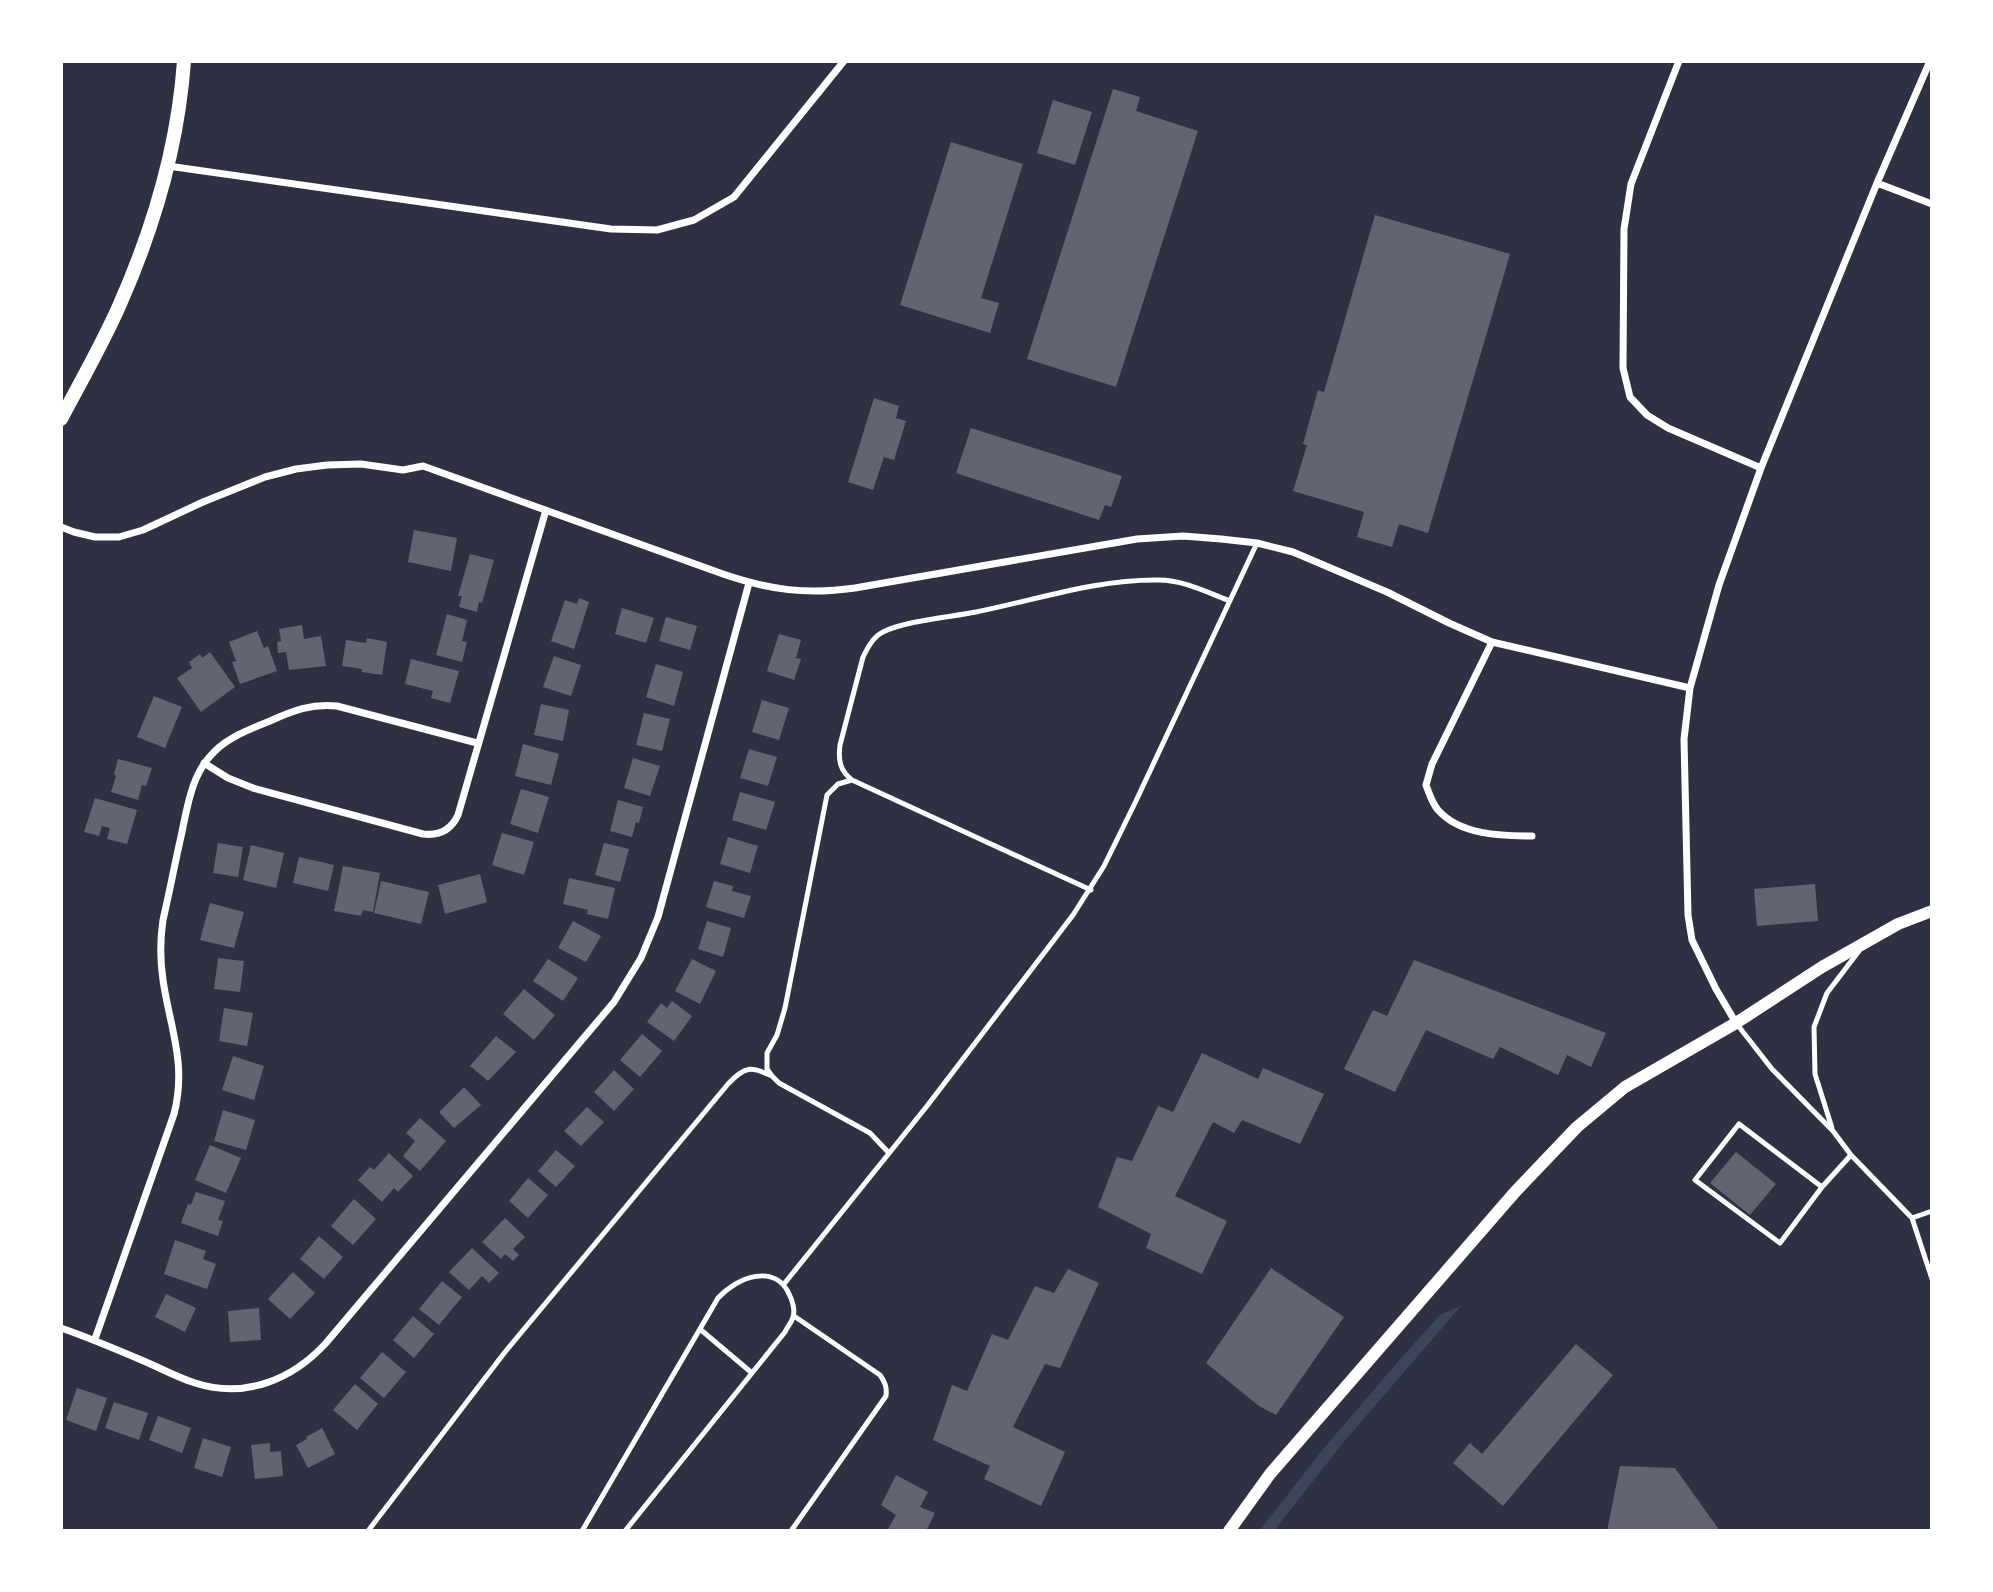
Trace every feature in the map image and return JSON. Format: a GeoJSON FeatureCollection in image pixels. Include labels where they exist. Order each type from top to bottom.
{"type":"FeatureCollection","features":[{"type":"Feature","properties":{"kind":"main road"},"geometry":{"type":"LineString","coordinates":[[61,419],[119,306],[146,239],[169,166],[184,61]]}},
{"type":"Feature","properties":{"kind":"street"},"geometry":{"type":"LineString","coordinates":[[169,166],[611,229],[657,230],[694,220],[734,197],[844,61]]}},
{"type":"Feature","properties":{"kind":"street"},"geometry":{"type":"LineString","coordinates":[[1679,61],[1631,184],[1623,229],[1623,368],[1629,397],[1647,415],[1668,428],[1761,468]]}},
{"type":"Feature","properties":{"kind":"street"},"geometry":{"type":"LineString","coordinates":[[1736,1023],[1692,940],[1688,915],[1684,739],[1690,688],[1720,586],[1761,468],[1877,183],[1930,61]]}},
{"type":"Feature","properties":{"kind":"street"},"geometry":{"type":"LineString","coordinates":[[1877,183],[1932,204]]}},
{"type":"Feature","properties":{"kind":"street"},"geometry":{"type":"LineString","coordinates":[[61,527],[95,537],[119,537],[143,530],[265,477],[296,468],[361,464],[403,470],[424,466],[645,547],[749,583],[781,590],[819,592],[855,588],[1137,539],[1183,536],[1257,543],[1293,552],[1492,642],[1690,688]]}},
{"type":"Feature","properties":{"kind":"street"},"geometry":{"type":"LineString","coordinates":[[204,763],[228,778],[253,788],[430,835],[444,831],[455,821],[546,510]]}},
{"type":"Feature","properties":{"kind":"street"},"geometry":{"type":"LineString","coordinates":[[61,1328],[95,1339],[195,1383],[230,1389],[266,1384],[283,1377],[300,1368],[326,1343],[614,1002],[637,966],[658,917],[749,583]]}},
{"type":"Feature","properties":{"kind":"street"},"geometry":{"type":"LineString","coordinates":[[1492,642],[1432,764],[1426,785],[1436,808],[1451,821],[1490,833],[1532,836]]}},
{"type":"Feature","properties":{"kind":"street"},"geometry":{"type":"LineString","coordinates":[[95,1339],[180,1090],[180,1062],[163,981],[161,936],[190,799],[204,763],[221,746],[241,734],[293,711],[317,705],[337,706],[477,743]]}},
{"type":"Feature","properties":{"kind":"street"},"geometry":{"type":"LineString","coordinates":[[1229,1531],[1269,1475],[1515,1192],[1577,1127],[1625,1087],[1736,1023],[1822,967],[1898,923],[1932,911]]}},
{"type":"Feature","properties":{"kind":"lane"},"geometry":{"type":"LineString","coordinates":[[784,1284],[889,1153],[1091,890],[1257,543]]}},
{"type":"Feature","properties":{"kind":"lane"},"geometry":{"type":"LineString","coordinates":[[1091,890],[845,775],[839,757],[840,746],[863,657],[880,634],[894,627],[1060,592],[1161,580],[1181,583],[1230,601]]}},
{"type":"Feature","properties":{"kind":"lane"},"geometry":{"type":"LineString","coordinates":[[852,780],[838,784],[827,795],[785,1008],[777,1035],[767,1053],[767,1069],[779,1083],[870,1133],[889,1153]]}},
{"type":"Feature","properties":{"kind":"lane"},"geometry":{"type":"LineString","coordinates":[[1833,1131],[1815,1074],[1814,1027],[1827,993],[1866,942]]}},
{"type":"Feature","properties":{"kind":"lane"},"geometry":{"type":"LineString","coordinates":[[1736,1023],[1772,1069],[1912,1218],[1932,1279]]}},
{"type":"Feature","properties":{"kind":"lane"},"geometry":{"type":"LineString","coordinates":[[368,1531],[505,1352],[728,1084],[748,1069],[759,1070],[772,1076]]}},
{"type":"Feature","properties":{"kind":"lane"},"geometry":{"type":"LineString","coordinates":[[1822,1187],[1739,1124],[1696,1180],[1780,1243],[1822,1187],[1851,1155]]}},
{"type":"Feature","properties":{"kind":"lane"},"geometry":{"type":"LineString","coordinates":[[1912,1218],[1932,1211]]}},
{"type":"Feature","properties":{"kind":"lane"},"geometry":{"type":"LineString","coordinates":[[582,1531],[718,1298],[727,1288],[742,1279],[772,1277],[784,1284],[792,1299],[794,1315],[775,1346],[625,1531]]}},
{"type":"Feature","properties":{"kind":"lane"},"geometry":{"type":"LineString","coordinates":[[791,1531],[886,1396],[887,1390],[880,1375],[794,1315]]}},
{"type":"Feature","properties":{"kind":"lane"},"geometry":{"type":"LineString","coordinates":[[701,1330],[752,1373]]}},
{"type":"Feature","properties":{"kind":"shaded area"},"geometry":{"type":"Polygon","coordinates":[[[1461,1306],[1342,1444],[1274,1531],[1259,1531],[1324,1448],[1402,1357],[1440,1315],[1461,1306]]]}},
{"type":"Feature","properties":{"kind":"building"},"geometry":{"type":"Polygon","coordinates":[[[1113,89],[1140,97],[1136,111],[1198,131],[1116,387],[1027,359],[1113,89]]]}},
{"type":"Feature","properties":{"kind":"building"},"geometry":{"type":"Polygon","coordinates":[[[1053,100],[1092,112],[1075,165],[1037,153],[1053,100]]]}},
{"type":"Feature","properties":{"kind":"building"},"geometry":{"type":"Polygon","coordinates":[[[951,142],[1023,164],[981,298],[999,303],[990,333],[900,305],[951,142]]]}},
{"type":"Feature","properties":{"kind":"building"},"geometry":{"type":"Polygon","coordinates":[[[1375,215],[1510,254],[1428,533],[1399,524],[1392,547],[1357,537],[1364,512],[1293,491],[1307,445],[1303,444],[1318,390],[1324,392],[1375,215]]]}},
{"type":"Feature","properties":{"kind":"building"},"geometry":{"type":"Polygon","coordinates":[[[874,398],[899,406],[896,418],[906,421],[894,460],[884,457],[873,490],[848,482],[874,398]]]}},
{"type":"Feature","properties":{"kind":"building"},"geometry":{"type":"Polygon","coordinates":[[[971,428],[1122,476],[1111,507],[1105,505],[1099,520],[956,473],[971,428]]]}},
{"type":"Feature","properties":{"kind":"building"},"geometry":{"type":"Polygon","coordinates":[[[414,530],[457,538],[451,571],[408,562],[414,530]]]}},
{"type":"Feature","properties":{"kind":"building"},"geometry":{"type":"Polygon","coordinates":[[[470,554],[494,560],[477,612],[459,607],[462,596],[458,596],[470,554]]]}},
{"type":"Feature","properties":{"kind":"building"},"geometry":{"type":"Polygon","coordinates":[[[579,598],[589,602],[574,649],[551,641],[565,600],[577,604],[579,598]]]}},
{"type":"Feature","properties":{"kind":"building"},"geometry":{"type":"Polygon","coordinates":[[[622,608],[654,618],[646,643],[615,634],[622,608]]]}},
{"type":"Feature","properties":{"kind":"building"},"geometry":{"type":"Polygon","coordinates":[[[447,614],[467,620],[462,641],[467,642],[462,662],[436,655],[447,614]]]}},
{"type":"Feature","properties":{"kind":"building"},"geometry":{"type":"Polygon","coordinates":[[[666,617],[697,626],[690,650],[659,641],[666,617]]]}},
{"type":"Feature","properties":{"kind":"building"},"geometry":{"type":"Polygon","coordinates":[[[302,625],[304,639],[321,636],[326,666],[289,670],[286,652],[278,653],[277,642],[281,641],[279,629],[302,625]]]}},
{"type":"Feature","properties":{"kind":"building"},"geometry":{"type":"Polygon","coordinates":[[[257,631],[264,648],[268,646],[277,671],[240,684],[232,662],[236,661],[229,642],[257,631]]]}},
{"type":"Feature","properties":{"kind":"building"},"geometry":{"type":"Polygon","coordinates":[[[779,634],[801,640],[796,658],[801,659],[794,680],[767,671],[779,634]]]}},
{"type":"Feature","properties":{"kind":"building"},"geometry":{"type":"Polygon","coordinates":[[[367,638],[387,642],[382,675],[342,666],[346,640],[366,643],[367,638]]]}},
{"type":"Feature","properties":{"kind":"building"},"geometry":{"type":"Polygon","coordinates":[[[210,652],[235,687],[201,712],[177,678],[192,668],[189,662],[200,654],[202,658],[210,652]]]}},
{"type":"Feature","properties":{"kind":"building"},"geometry":{"type":"Polygon","coordinates":[[[554,656],[581,665],[571,696],[543,687],[554,656]]]}},
{"type":"Feature","properties":{"kind":"building"},"geometry":{"type":"Polygon","coordinates":[[[411,659],[459,671],[450,703],[431,698],[433,691],[405,684],[411,659]]]}},
{"type":"Feature","properties":{"kind":"building"},"geometry":{"type":"Polygon","coordinates":[[[656,664],[683,672],[674,706],[646,697],[656,664]]]}},
{"type":"Feature","properties":{"kind":"building"},"geometry":{"type":"Polygon","coordinates":[[[154,696],[182,707],[165,748],[137,737],[154,696]]]}},
{"type":"Feature","properties":{"kind":"building"},"geometry":{"type":"Polygon","coordinates":[[[762,700],[789,708],[779,740],[752,732],[762,700]]]}},
{"type":"Feature","properties":{"kind":"building"},"geometry":{"type":"Polygon","coordinates":[[[541,704],[569,710],[563,741],[534,735],[541,704]]]}},
{"type":"Feature","properties":{"kind":"building"},"geometry":{"type":"Polygon","coordinates":[[[644,713],[670,719],[662,751],[636,745],[644,713]]]}},
{"type":"Feature","properties":{"kind":"building"},"geometry":{"type":"Polygon","coordinates":[[[523,744],[559,754],[551,785],[515,776],[523,744]]]}},
{"type":"Feature","properties":{"kind":"building"},"geometry":{"type":"Polygon","coordinates":[[[749,749],[777,757],[768,786],[740,778],[749,749]]]}},
{"type":"Feature","properties":{"kind":"building"},"geometry":{"type":"Polygon","coordinates":[[[633,758],[660,766],[650,796],[624,788],[633,758]]]}},
{"type":"Feature","properties":{"kind":"building"},"geometry":{"type":"Polygon","coordinates":[[[118,759],[152,768],[146,786],[142,785],[138,800],[111,792],[118,759]]]}},
{"type":"Feature","properties":{"kind":"building"},"geometry":{"type":"Polygon","coordinates":[[[521,789],[549,797],[538,833],[510,824],[521,789]]]}},
{"type":"Feature","properties":{"kind":"building"},"geometry":{"type":"Polygon","coordinates":[[[740,792],[775,802],[766,830],[732,820],[740,792]]]}},
{"type":"Feature","properties":{"kind":"building"},"geometry":{"type":"Polygon","coordinates":[[[95,798],[137,810],[127,844],[107,839],[110,828],[102,826],[99,836],[84,832],[95,798]]]}},
{"type":"Feature","properties":{"kind":"building"},"geometry":{"type":"Polygon","coordinates":[[[618,800],[643,807],[632,837],[610,831],[618,800]]]}},
{"type":"Feature","properties":{"kind":"building"},"geometry":{"type":"Polygon","coordinates":[[[502,833],[534,842],[524,875],[492,865],[502,833]]]}},
{"type":"Feature","properties":{"kind":"building"},"geometry":{"type":"Polygon","coordinates":[[[728,837],[758,846],[750,873],[720,864],[728,837]]]}},
{"type":"Feature","properties":{"kind":"building"},"geometry":{"type":"Polygon","coordinates":[[[218,843],[243,847],[238,877],[213,873],[218,843]]]}},
{"type":"Feature","properties":{"kind":"building"},"geometry":{"type":"Polygon","coordinates":[[[604,843],[629,849],[620,882],[595,875],[604,843]]]}},
{"type":"Feature","properties":{"kind":"building"},"geometry":{"type":"Polygon","coordinates":[[[251,845],[284,853],[276,888],[243,880],[251,845]]]}},
{"type":"Feature","properties":{"kind":"building"},"geometry":{"type":"Polygon","coordinates":[[[299,857],[334,865],[328,891],[293,883],[299,857]]]}},
{"type":"Feature","properties":{"kind":"building"},"geometry":{"type":"Polygon","coordinates":[[[343,866],[380,873],[373,912],[363,910],[361,916],[334,911],[343,866]]]}},
{"type":"Feature","properties":{"kind":"building"},"geometry":{"type":"Polygon","coordinates":[[[480,874],[487,902],[445,914],[438,885],[480,874]]]}},
{"type":"Feature","properties":{"kind":"building"},"geometry":{"type":"Polygon","coordinates":[[[569,878],[615,888],[608,919],[587,914],[588,910],[563,904],[569,878]]]}},
{"type":"Feature","properties":{"kind":"building"},"geometry":{"type":"Polygon","coordinates":[[[381,881],[429,892],[421,924],[374,913],[381,881]]]}},
{"type":"Feature","properties":{"kind":"building"},"geometry":{"type":"Polygon","coordinates":[[[714,881],[733,886],[732,891],[751,896],[744,918],[706,907],[714,881]]]}},
{"type":"Feature","properties":{"kind":"building"},"geometry":{"type":"Polygon","coordinates":[[[1815,884],[1818,921],[1757,926],[1754,889],[1815,884]]]}},
{"type":"Feature","properties":{"kind":"building"},"geometry":{"type":"Polygon","coordinates":[[[210,903],[244,912],[234,948],[200,940],[210,903]]]}},
{"type":"Feature","properties":{"kind":"building"},"geometry":{"type":"Polygon","coordinates":[[[573,921],[601,936],[586,962],[558,948],[573,921]]]}},
{"type":"Feature","properties":{"kind":"building"},"geometry":{"type":"Polygon","coordinates":[[[707,921],[731,928],[723,957],[698,949],[707,921]]]}},
{"type":"Feature","properties":{"kind":"building"},"geometry":{"type":"Polygon","coordinates":[[[218,958],[244,961],[240,992],[214,989],[218,958]]]}},
{"type":"Feature","properties":{"kind":"building"},"geometry":{"type":"Polygon","coordinates":[[[548,959],[578,978],[563,1001],[533,981],[548,959]]]}},
{"type":"Feature","properties":{"kind":"building"},"geometry":{"type":"Polygon","coordinates":[[[692,959],[716,971],[700,1004],[675,991],[692,959]]]}},
{"type":"Feature","properties":{"kind":"building"},"geometry":{"type":"Polygon","coordinates":[[[1414,960],[1606,1033],[1591,1067],[1567,1055],[1558,1075],[1500,1047],[1493,1059],[1426,1030],[1395,1092],[1344,1069],[1373,1010],[1387,1016],[1414,960]]]}},
{"type":"Feature","properties":{"kind":"building"},"geometry":{"type":"Polygon","coordinates":[[[524,989],[555,1015],[534,1040],[503,1014],[524,989]]]}},
{"type":"Feature","properties":{"kind":"building"},"geometry":{"type":"Polygon","coordinates":[[[672,1001],[692,1016],[674,1041],[647,1022],[661,1003],[667,1008],[672,1001]]]}},
{"type":"Feature","properties":{"kind":"building"},"geometry":{"type":"Polygon","coordinates":[[[224,1008],[253,1013],[247,1046],[219,1041],[224,1008]]]}},
{"type":"Feature","properties":{"kind":"building"},"geometry":{"type":"Polygon","coordinates":[[[642,1034],[662,1051],[640,1077],[620,1060],[642,1034]]]}},
{"type":"Feature","properties":{"kind":"building"},"geometry":{"type":"Polygon","coordinates":[[[496,1036],[516,1052],[488,1081],[470,1066],[496,1036]]]}},
{"type":"Feature","properties":{"kind":"building"},"geometry":{"type":"Polygon","coordinates":[[[1202,1053],[1258,1079],[1263,1068],[1324,1094],[1300,1144],[1242,1120],[1234,1133],[1213,1122],[1175,1196],[1227,1221],[1202,1274],[1146,1248],[1151,1234],[1098,1207],[1117,1157],[1132,1161],[1158,1106],[1173,1112],[1202,1053]]]}},
{"type":"Feature","properties":{"kind":"building"},"geometry":{"type":"Polygon","coordinates":[[[233,1056],[264,1066],[254,1100],[222,1090],[233,1056]]]}},
{"type":"Feature","properties":{"kind":"building"},"geometry":{"type":"Polygon","coordinates":[[[614,1070],[634,1089],[614,1111],[594,1092],[614,1070]]]}},
{"type":"Feature","properties":{"kind":"building"},"geometry":{"type":"Polygon","coordinates":[[[464,1087],[481,1105],[454,1128],[439,1112],[464,1087]]]}},
{"type":"Feature","properties":{"kind":"building"},"geometry":{"type":"Polygon","coordinates":[[[587,1107],[604,1122],[581,1146],[564,1131],[587,1107]]]}},
{"type":"Feature","properties":{"kind":"building"},"geometry":{"type":"Polygon","coordinates":[[[223,1110],[255,1120],[246,1150],[214,1141],[223,1110]]]}},
{"type":"Feature","properties":{"kind":"building"},"geometry":{"type":"Polygon","coordinates":[[[420,1118],[446,1141],[420,1171],[403,1156],[415,1141],[406,1133],[420,1118]]]}},
{"type":"Feature","properties":{"kind":"building"},"geometry":{"type":"Polygon","coordinates":[[[210,1145],[241,1158],[226,1193],[195,1180],[210,1145]]]}},
{"type":"Feature","properties":{"kind":"building"},"geometry":{"type":"Polygon","coordinates":[[[556,1150],[575,1166],[556,1187],[538,1171],[556,1150]]]}},
{"type":"Feature","properties":{"kind":"building"},"geometry":{"type":"Polygon","coordinates":[[[1736,1152],[1776,1184],[1750,1215],[1710,1183],[1736,1152]]]}},
{"type":"Feature","properties":{"kind":"building"},"geometry":{"type":"Polygon","coordinates":[[[389,1153],[413,1176],[398,1192],[394,1188],[382,1202],[358,1180],[370,1167],[374,1170],[389,1153]]]}},
{"type":"Feature","properties":{"kind":"building"},"geometry":{"type":"Polygon","coordinates":[[[528,1178],[548,1195],[528,1218],[509,1201],[528,1178]]]}},
{"type":"Feature","properties":{"kind":"building"},"geometry":{"type":"Polygon","coordinates":[[[196,1192],[225,1201],[218,1220],[223,1221],[218,1236],[181,1223],[196,1192]]]}},
{"type":"Feature","properties":{"kind":"building"},"geometry":{"type":"Polygon","coordinates":[[[354,1199],[376,1219],[353,1245],[331,1226],[354,1199]]]}},
{"type":"Feature","properties":{"kind":"building"},"geometry":{"type":"Polygon","coordinates":[[[505,1218],[525,1237],[513,1249],[519,1255],[513,1261],[505,1254],[501,1259],[482,1242],[505,1218]]]}},
{"type":"Feature","properties":{"kind":"building"},"geometry":{"type":"Polygon","coordinates":[[[319,1236],[343,1257],[324,1279],[300,1259],[319,1236]]]}},
{"type":"Feature","properties":{"kind":"building"},"geometry":{"type":"Polygon","coordinates":[[[175,1240],[206,1251],[203,1259],[216,1264],[207,1289],[164,1274],[175,1240]]]}},
{"type":"Feature","properties":{"kind":"building"},"geometry":{"type":"Polygon","coordinates":[[[472,1248],[499,1273],[489,1283],[482,1276],[469,1290],[449,1272],[472,1248]]]}},
{"type":"Feature","properties":{"kind":"building"},"geometry":{"type":"Polygon","coordinates":[[[1271,1268],[1344,1317],[1276,1415],[1259,1406],[1206,1363],[1271,1268]]]}},
{"type":"Feature","properties":{"kind":"building"},"geometry":{"type":"Polygon","coordinates":[[[1068,1269],[1099,1283],[1060,1368],[1045,1364],[1013,1427],[1065,1452],[1041,1506],[984,1479],[990,1466],[933,1440],[952,1385],[967,1391],[992,1334],[1008,1340],[1035,1286],[1054,1293],[1068,1269]]]}},
{"type":"Feature","properties":{"kind":"building"},"geometry":{"type":"Polygon","coordinates":[[[293,1272],[315,1293],[290,1319],[268,1299],[293,1272]]]}},
{"type":"Feature","properties":{"kind":"building"},"geometry":{"type":"Polygon","coordinates":[[[442,1281],[462,1297],[439,1325],[419,1309],[442,1281]]]}},
{"type":"Feature","properties":{"kind":"building"},"geometry":{"type":"Polygon","coordinates":[[[166,1294],[196,1308],[185,1332],[155,1317],[166,1294]]]}},
{"type":"Feature","properties":{"kind":"building"},"geometry":{"type":"Polygon","coordinates":[[[259,1308],[261,1340],[230,1342],[228,1311],[259,1308]]]}},
{"type":"Feature","properties":{"kind":"building"},"geometry":{"type":"Polygon","coordinates":[[[413,1316],[434,1334],[414,1358],[393,1340],[413,1316]]]}},
{"type":"Feature","properties":{"kind":"building"},"geometry":{"type":"Polygon","coordinates":[[[1576,1344],[1613,1375],[1503,1506],[1453,1463],[1470,1443],[1482,1454],[1576,1344]]]}},
{"type":"Feature","properties":{"kind":"building"},"geometry":{"type":"Polygon","coordinates":[[[382,1352],[406,1372],[384,1398],[360,1378],[382,1352]]]}},
{"type":"Feature","properties":{"kind":"building"},"geometry":{"type":"Polygon","coordinates":[[[355,1384],[378,1404],[357,1430],[333,1410],[355,1384]]]}},
{"type":"Feature","properties":{"kind":"building"},"geometry":{"type":"Polygon","coordinates":[[[77,1388],[107,1398],[96,1431],[66,1420],[77,1388]]]}},
{"type":"Feature","properties":{"kind":"building"},"geometry":{"type":"Polygon","coordinates":[[[114,1402],[148,1413],[139,1440],[105,1428],[114,1402]]]}},
{"type":"Feature","properties":{"kind":"building"},"geometry":{"type":"Polygon","coordinates":[[[158,1416],[191,1428],[182,1453],[149,1440],[158,1416]]]}},
{"type":"Feature","properties":{"kind":"building"},"geometry":{"type":"Polygon","coordinates":[[[322,1428],[335,1454],[308,1468],[296,1445],[322,1428]]]}},
{"type":"Feature","properties":{"kind":"building"},"geometry":{"type":"Polygon","coordinates":[[[203,1438],[231,1447],[222,1477],[194,1468],[203,1438]]]}},
{"type":"Feature","properties":{"kind":"building"},"geometry":{"type":"Polygon","coordinates":[[[270,1443],[270,1452],[281,1451],[283,1476],[255,1479],[251,1445],[270,1443]]]}},
{"type":"Feature","properties":{"kind":"building"},"geometry":{"type":"Polygon","coordinates":[[[1620,1466],[1675,1468],[1720,1531],[1607,1531],[1620,1466]]]}},
{"type":"Feature","properties":{"kind":"building"},"geometry":{"type":"Polygon","coordinates":[[[896,1475],[928,1492],[920,1507],[935,1513],[926,1531],[887,1531],[896,1515],[881,1505],[896,1475]]]}}]}
